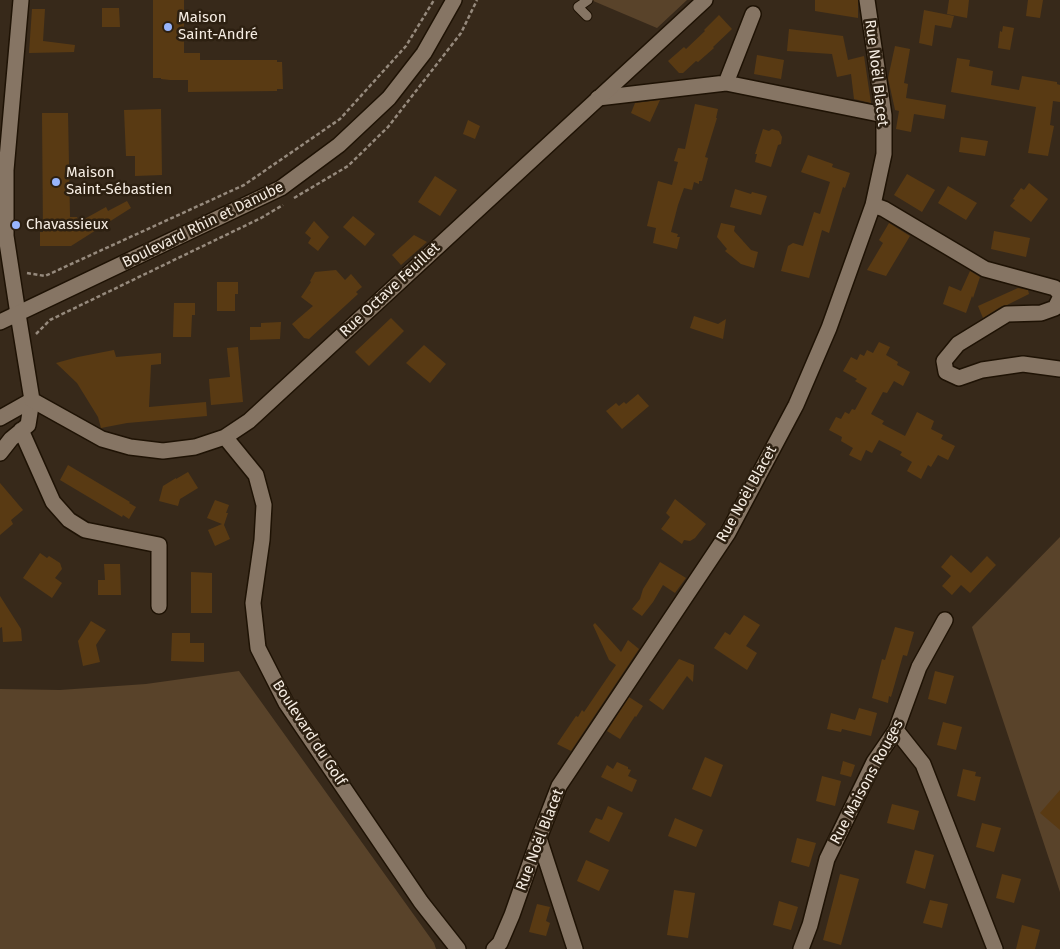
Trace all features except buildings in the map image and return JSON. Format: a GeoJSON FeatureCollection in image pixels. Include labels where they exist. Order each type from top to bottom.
{"type":"FeatureCollection","features":[{"type":"Feature","properties":{"kind":"street"},"geometry":{"type":"LineString","coordinates":[[0,453],[11,439],[28,425],[32,400],[6,236],[5,112],[21,0]]}},
{"type":"Feature","properties":{"kind":"street","name":"Boulevard Rhin et Danube"},"geometry":{"type":"LineString","coordinates":[[0,322],[281,188],[339,145],[389,98],[424,54],[454,0]]}},
{"type":"Feature","properties":{"kind":"street","name":"Rue Octave Feuillet"},"geometry":{"type":"LineString","coordinates":[[32,400],[102,439],[130,447],[163,451],[195,447],[225,437],[249,420],[705,0]]}},
{"type":"Feature","properties":{"kind":"street","name":"Rue Noël Blacet"},"geometry":{"type":"LineString","coordinates":[[494,949],[500,943],[512,915],[559,786],[728,533],[796,404],[829,328],[874,205],[884,154],[884,115],[867,0]]}},
{"type":"Feature","properties":{"kind":"street"},"geometry":{"type":"LineString","coordinates":[[726,83],[753,14]]}},
{"type":"Feature","properties":{"kind":"street"},"geometry":{"type":"LineString","coordinates":[[598,98],[726,83],[884,115]]}},
{"type":"Feature","properties":{"kind":"street"},"geometry":{"type":"LineString","coordinates":[[874,205],[985,268],[1055,288],[1060,296],[1055,308],[1041,313],[1008,314],[958,344],[944,361],[946,372],[959,378],[982,370],[1023,364],[1060,369]]}},
{"type":"Feature","properties":{"kind":"street"},"geometry":{"type":"LineString","coordinates":[[0,418],[32,400]]}},
{"type":"Feature","properties":{"kind":"street"},"geometry":{"type":"LineString","coordinates":[[21,430],[53,502],[69,520],[85,530],[159,545],[160,606]]}},
{"type":"Feature","properties":{"kind":"street","name":"Boulevard du Golf"},"geometry":{"type":"LineString","coordinates":[[225,437],[256,475],[264,504],[262,540],[253,603],[258,648],[286,703],[421,902],[458,949]]}},
{"type":"Feature","properties":{"kind":"street","name":"Rue Maisons Rouges"},"geometry":{"type":"LineString","coordinates":[[801,949],[810,925],[827,859],[874,762],[896,730],[919,667],[945,620]]}},
{"type":"Feature","properties":{"kind":"street"},"geometry":{"type":"LineString","coordinates":[[896,730],[923,764],[995,949]]}},
{"type":"Feature","properties":{"kind":"street"},"geometry":{"type":"LineString","coordinates":[[539,838],[575,949]]}},
{"type":"Feature","properties":{"kind":"lane"},"geometry":{"type":"LineString","coordinates":[[587,16],[578,7],[588,0]]}},
{"type":"Feature","properties":{"kind":"path"},"geometry":{"type":"LineString","coordinates":[[13,278],[24,273],[45,276],[244,185],[340,119],[406,46],[434,0]]}},
{"type":"Feature","properties":{"kind":"shaded area"},"geometry":{"type":"Polygon","coordinates":[[[591,0],[687,0],[657,28],[591,0]]]}},
{"type":"Feature","properties":{"kind":"shaded area"},"geometry":{"type":"Polygon","coordinates":[[[1060,537],[1060,892],[972,627],[1060,537]]]}},
{"type":"Feature","properties":{"kind":"shaded area"},"geometry":{"type":"Polygon","coordinates":[[[239,671],[434,943],[436,949],[0,949],[0,689],[60,690],[146,684],[239,671]]]}},
{"type":"Feature","properties":{"kind":"place","name":"Maison Saint-André"},"geometry":{"type":"Point","coordinates":[168,27]}},
{"type":"Feature","properties":{"kind":"place","name":"Maison Saint-Sébastien"},"geometry":{"type":"Point","coordinates":[56,182]}},
{"type":"Feature","properties":{"kind":"place","name":"Chavassieux"},"geometry":{"type":"Point","coordinates":[16,225]}}]}
